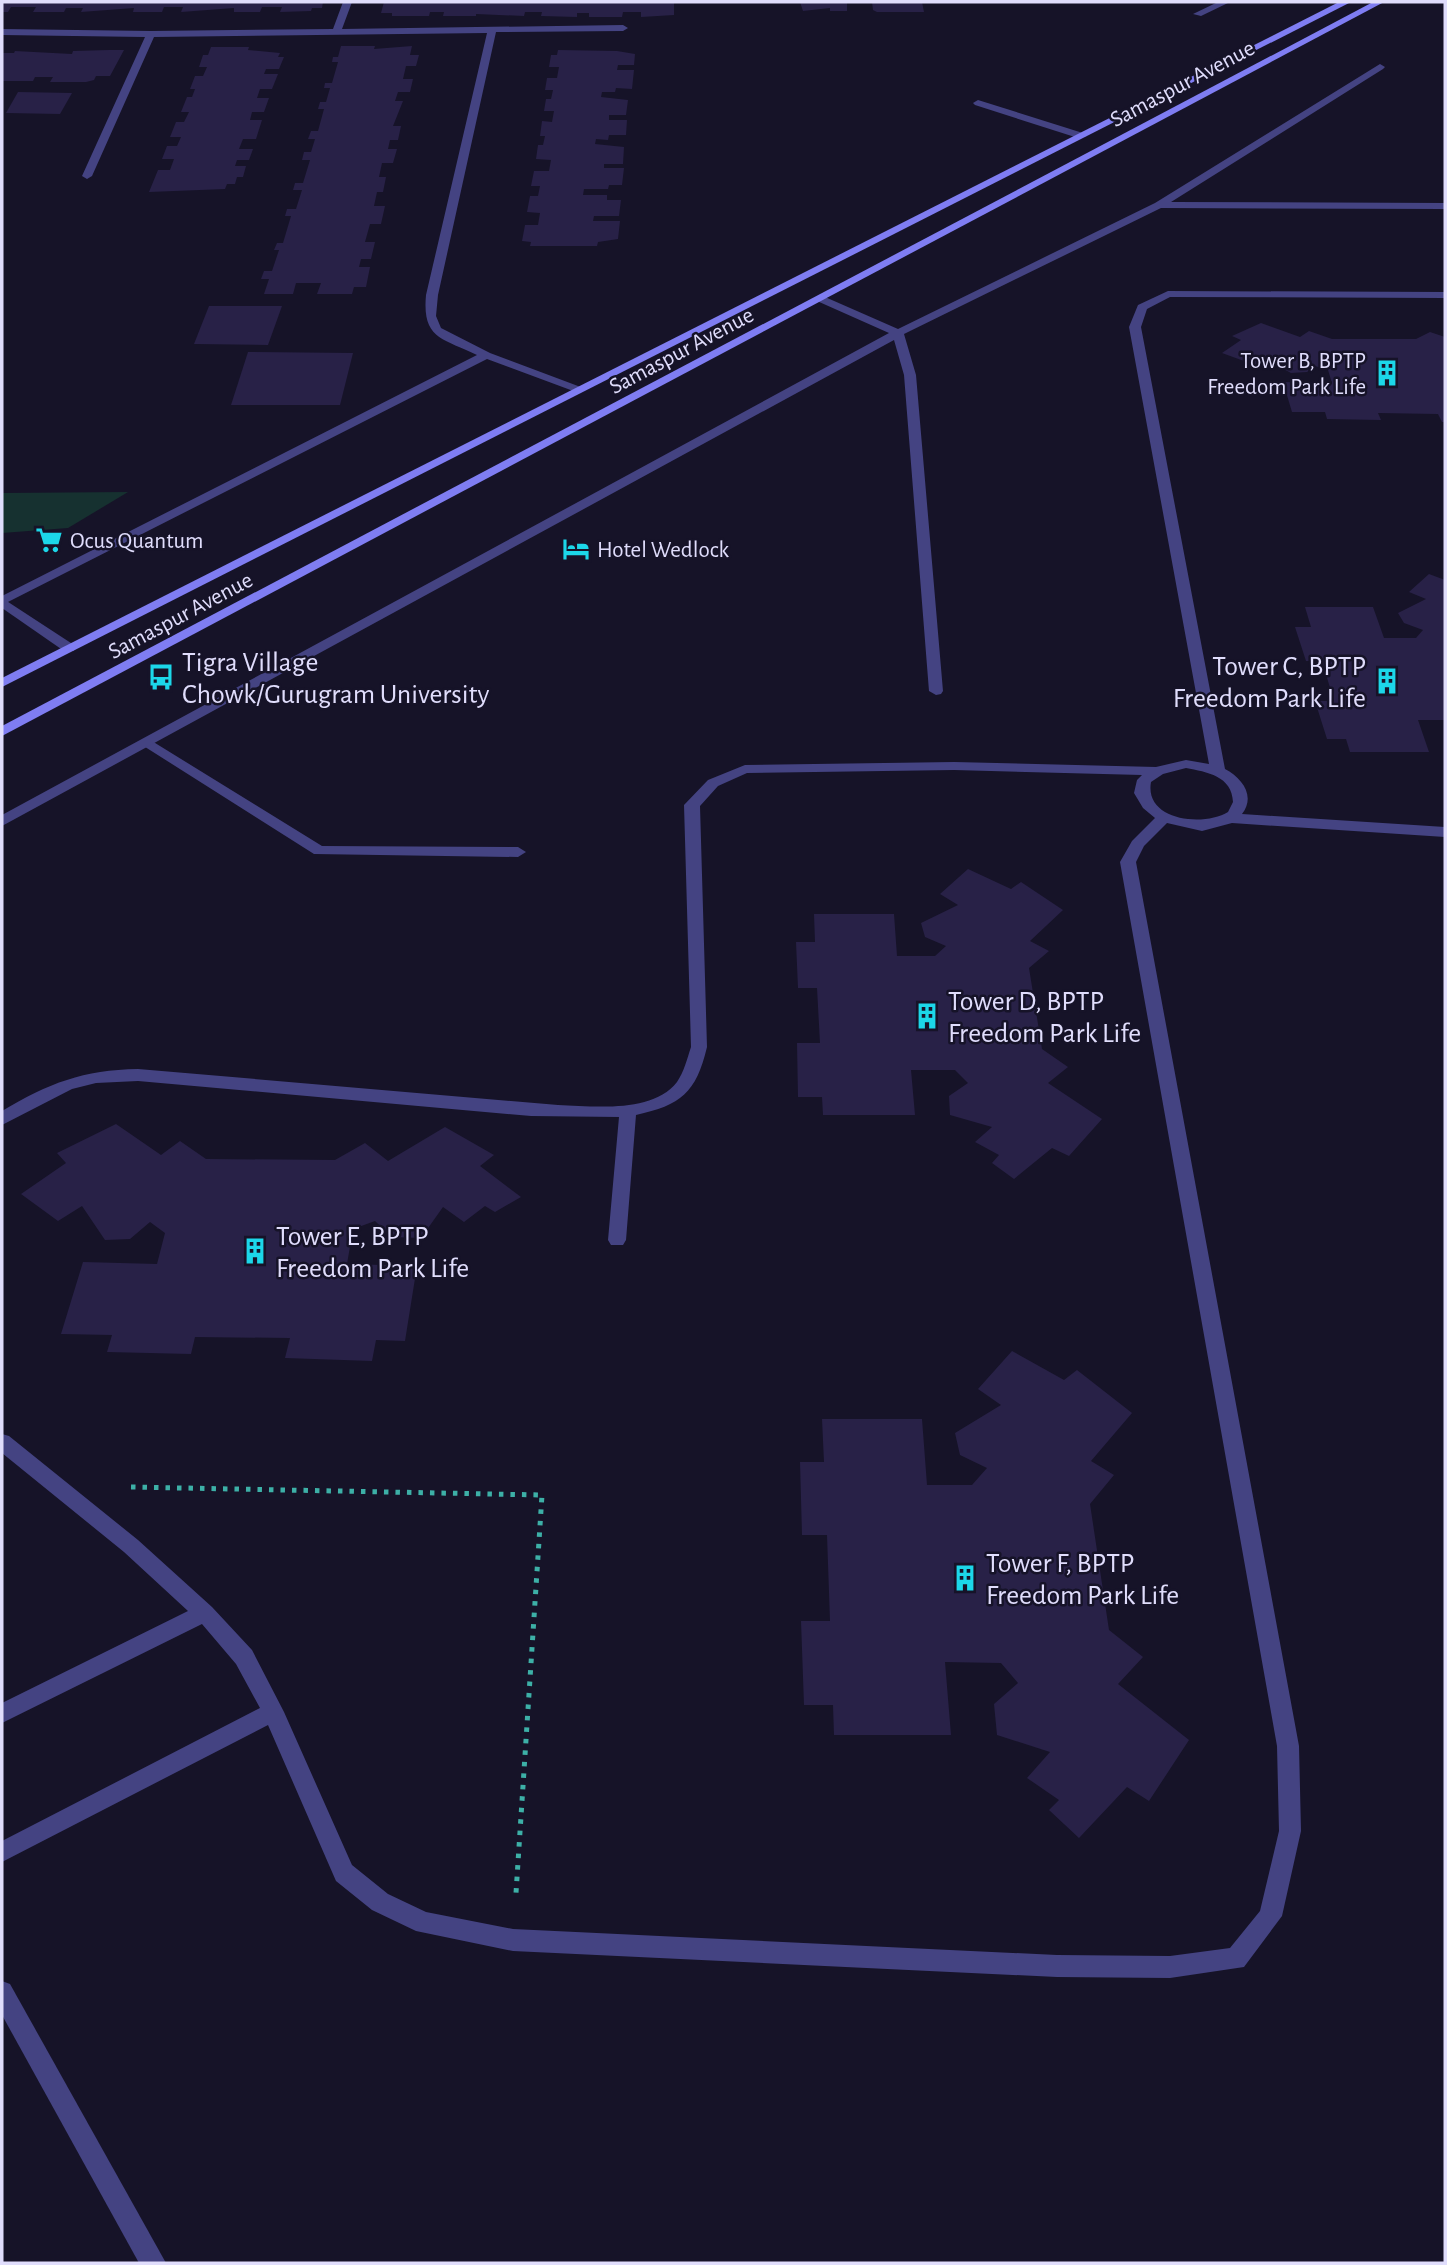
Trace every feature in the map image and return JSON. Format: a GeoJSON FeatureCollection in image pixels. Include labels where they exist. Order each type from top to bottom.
{"type":"FeatureCollection","features":[{"type":"Feature","properties":{"kind":"main road","name":"Samaspur Avenue"},"geometry":{"type":"LineString","coordinates":[[2,682],[1346,2]]}},
{"type":"Feature","properties":{"kind":"main road","name":"Samaspur Avenue"},"geometry":{"type":"LineString","coordinates":[[2,732],[1379,2]]}},
{"type":"Feature","properties":{"kind":"street"},"geometry":{"type":"LineString","coordinates":[[336,33],[347,2]]}},
{"type":"Feature","properties":{"kind":"street"},"geometry":{"type":"LineString","coordinates":[[1198,14],[1225,2]]}},
{"type":"Feature","properties":{"kind":"street"},"geometry":{"type":"LineString","coordinates":[[2,32],[336,33],[623,28]]}},
{"type":"Feature","properties":{"kind":"street"},"geometry":{"type":"LineString","coordinates":[[492,31],[432,295],[430,316],[436,330],[486,355],[580,389]]}},
{"type":"Feature","properties":{"kind":"street"},"geometry":{"type":"LineString","coordinates":[[87,176],[151,34]]}},
{"type":"Feature","properties":{"kind":"street"},"geometry":{"type":"LineString","coordinates":[[2,821],[898,333],[1159,205],[1380,67]]}},
{"type":"Feature","properties":{"kind":"street"},"geometry":{"type":"LineString","coordinates":[[978,103],[1082,136]]}},
{"type":"Feature","properties":{"kind":"street"},"geometry":{"type":"LineString","coordinates":[[1159,205],[1445,206]]}},
{"type":"Feature","properties":{"kind":"street"},"geometry":{"type":"LineString","coordinates":[[1218,771],[1135,327],[1142,307],[1168,294],[1445,295]]}},
{"type":"Feature","properties":{"kind":"street"},"geometry":{"type":"LineString","coordinates":[[821,299],[898,333]]}},
{"type":"Feature","properties":{"kind":"street"},"geometry":{"type":"LineString","coordinates":[[898,333],[910,375],[936,691]]}},
{"type":"Feature","properties":{"kind":"street"},"geometry":{"type":"LineString","coordinates":[[69,648],[2,601],[486,355]]}},
{"type":"Feature","properties":{"kind":"street"},"geometry":{"type":"LineString","coordinates":[[147,742],[319,851],[518,852]]}},
{"type":"Feature","properties":{"kind":"street"},"geometry":{"type":"LineString","coordinates":[[2,1119],[57,1086],[96,1075],[138,1075],[547,1110],[628,1110],[660,1103],[681,1091],[693,1072],[699,1047],[692,804],[713,783],[744,769],[954,766],[1156,771],[1186,764],[1218,771],[1238,785],[1243,803],[1230,818]]}},
{"type":"Feature","properties":{"kind":"street"},"geometry":{"type":"LineString","coordinates":[[1156,771],[1142,785],[1141,793],[1145,803],[1164,818],[1206,825],[1230,818],[1445,832]]}},
{"type":"Feature","properties":{"kind":"street"},"geometry":{"type":"LineString","coordinates":[[2,1441],[131,1546],[205,1613],[244,1657],[273,1712],[344,1873],[380,1902],[424,1923],[513,1940],[1057,1966],[1170,1967],[1236,1959],[1270,1916],[1290,1831],[1288,1746],[1128,862],[1137,845],[1164,818]]}},
{"type":"Feature","properties":{"kind":"street"},"geometry":{"type":"LineString","coordinates":[[617,1240],[628,1110]]}},
{"type":"Feature","properties":{"kind":"street"},"geometry":{"type":"LineString","coordinates":[[2,1713],[205,1613]]}},
{"type":"Feature","properties":{"kind":"street"},"geometry":{"type":"LineString","coordinates":[[2,1852],[273,1712]]}},
{"type":"Feature","properties":{"kind":"street"},"geometry":{"type":"LineString","coordinates":[[2,1992],[153,2263]]}},
{"type":"Feature","properties":{"kind":"path"},"geometry":{"type":"LineString","coordinates":[[57,1486],[542,1495],[513,1940]]}},
{"type":"Feature","properties":{"kind":"green space"},"geometry":{"type":"Polygon","coordinates":[[[128,492],[68,528],[2,533],[3,493],[128,492]]]}},
{"type":"Feature","properties":{"kind":"building"},"geometry":{"type":"Polygon","coordinates":[[[2,2],[323,2],[322,8],[312,8],[311,11],[280,12],[282,7],[262,7],[260,12],[234,12],[234,8],[181,12],[183,7],[164,7],[162,12],[133,12],[134,8],[81,12],[83,8],[66,8],[64,12],[33,12],[36,7],[11,7],[8,12],[2,12],[2,2]]]}},
{"type":"Feature","properties":{"kind":"building"},"geometry":{"type":"Polygon","coordinates":[[[384,2],[674,2],[674,15],[641,17],[641,12],[623,12],[622,17],[589,17],[589,13],[577,13],[577,17],[541,16],[542,12],[525,12],[524,16],[443,16],[444,12],[430,12],[429,16],[392,16],[392,13],[381,13],[384,2]]]}},
{"type":"Feature","properties":{"kind":"building"},"geometry":{"type":"Polygon","coordinates":[[[800,2],[847,2],[847,11],[830,11],[830,8],[803,11],[800,2]]]}},
{"type":"Feature","properties":{"kind":"building"},"geometry":{"type":"Polygon","coordinates":[[[872,2],[922,2],[924,12],[877,12],[873,10],[872,2]]]}},
{"type":"Feature","properties":{"kind":"building"},"geometry":{"type":"Polygon","coordinates":[[[341,46],[375,46],[374,49],[412,46],[410,55],[419,55],[416,66],[406,66],[403,79],[413,79],[410,92],[398,92],[395,101],[403,101],[393,126],[401,126],[398,140],[390,140],[388,149],[397,149],[393,163],[382,163],[379,177],[386,177],[383,192],[377,192],[374,206],[385,206],[381,224],[370,224],[365,242],[375,242],[371,259],[361,259],[359,267],[370,267],[366,287],[354,287],[352,294],[317,294],[321,283],[296,283],[293,294],[264,294],[269,279],[261,279],[264,271],[272,271],[279,250],[274,250],[277,243],[283,243],[291,216],[285,216],[287,209],[296,209],[302,190],[293,190],[295,183],[303,183],[310,160],[302,160],[304,152],[311,152],[315,139],[308,139],[311,131],[318,131],[324,109],[318,109],[320,102],[326,102],[330,88],[324,88],[325,83],[332,83],[338,62],[332,62],[333,57],[338,57],[341,46]]]}},
{"type":"Feature","properties":{"kind":"building"},"geometry":{"type":"Polygon","coordinates":[[[211,47],[249,47],[248,50],[280,53],[278,57],[284,57],[279,69],[266,69],[264,74],[278,74],[272,89],[260,89],[257,98],[269,98],[264,112],[252,112],[250,120],[262,120],[256,139],[243,139],[239,149],[253,149],[249,160],[237,160],[235,166],[246,166],[243,177],[237,177],[235,184],[227,184],[225,189],[149,192],[158,170],[170,170],[174,159],[162,159],[167,146],[177,146],[181,137],[170,137],[176,122],[184,122],[189,112],[181,112],[187,97],[192,97],[195,89],[190,89],[195,76],[203,76],[207,67],[199,67],[203,55],[208,55],[211,47]]]}},
{"type":"Feature","properties":{"kind":"building"},"geometry":{"type":"Polygon","coordinates":[[[124,50],[110,76],[96,76],[94,80],[86,82],[50,82],[53,77],[35,77],[33,81],[2,81],[2,53],[15,51],[72,54],[73,51],[124,50]]]}},
{"type":"Feature","properties":{"kind":"building"},"geometry":{"type":"Polygon","coordinates":[[[558,50],[635,54],[634,65],[618,65],[617,70],[634,70],[632,89],[616,88],[615,92],[602,92],[601,97],[628,100],[626,115],[609,115],[609,120],[627,120],[626,135],[609,135],[608,140],[596,139],[595,144],[624,147],[623,164],[604,164],[604,168],[624,168],[622,185],[609,185],[608,189],[584,189],[583,195],[607,195],[607,200],[621,200],[619,216],[594,216],[593,221],[620,221],[618,239],[598,242],[597,246],[530,246],[531,242],[522,241],[525,225],[538,225],[540,213],[527,212],[530,196],[538,196],[540,186],[531,186],[534,171],[549,171],[551,160],[536,159],[538,145],[543,145],[545,136],[540,136],[542,121],[552,122],[554,111],[544,111],[546,99],[551,99],[553,90],[545,90],[547,78],[557,78],[559,67],[549,67],[551,55],[557,55],[558,50]]]}},
{"type":"Feature","properties":{"kind":"building"},"geometry":{"type":"Polygon","coordinates":[[[18,92],[72,93],[60,114],[6,113],[18,92]]]}},
{"type":"Feature","properties":{"kind":"building"},"geometry":{"type":"Polygon","coordinates":[[[209,306],[282,306],[268,345],[194,344],[209,306]]]}},
{"type":"Feature","properties":{"kind":"building","name":"Tower B, BPTP Freedom Park Life"},"geometry":{"type":"Polygon","coordinates":[[[1261,323],[1300,337],[1309,331],[1332,339],[1416,339],[1430,332],[1445,337],[1445,422],[1442,422],[1438,414],[1378,413],[1381,420],[1327,419],[1325,412],[1292,412],[1283,382],[1332,383],[1328,370],[1315,366],[1307,372],[1291,373],[1265,359],[1255,365],[1222,353],[1241,340],[1232,336],[1261,323]]]}},
{"type":"Feature","properties":{"kind":"building"},"geometry":{"type":"Polygon","coordinates":[[[248,352],[353,353],[340,405],[231,405],[248,352]]]}},
{"type":"Feature","properties":{"kind":"building","name":"Tower C, BPTP Freedom Park Life"},"geometry":{"type":"Polygon","coordinates":[[[1429,574],[1445,580],[1445,720],[1418,720],[1429,752],[1350,752],[1346,739],[1327,739],[1315,701],[1334,701],[1322,661],[1306,661],[1295,627],[1311,627],[1305,607],[1373,607],[1384,638],[1416,638],[1423,630],[1404,623],[1398,613],[1426,599],[1409,592],[1429,574]]]}},
{"type":"Feature","properties":{"kind":"building","name":"Tower D, BPTP Freedom Park Life"},"geometry":{"type":"Polygon","coordinates":[[[968,869],[1011,889],[1021,882],[1063,910],[1030,941],[1049,951],[1029,968],[1042,1049],[1068,1067],[1048,1083],[1102,1119],[1069,1156],[1052,1148],[1014,1179],[992,1163],[999,1155],[975,1142],[992,1127],[950,1115],[949,1096],[968,1083],[955,1070],[911,1070],[915,1115],[823,1115],[822,1097],[798,1097],[797,1043],[820,1043],[817,988],[798,988],[796,942],[815,942],[814,914],[894,914],[897,956],[935,956],[946,946],[925,937],[921,923],[958,905],[940,894],[968,869]]]}},
{"type":"Feature","properties":{"kind":"building","name":"Tower E, BPTP Freedom Park Life"},"geometry":{"type":"Polygon","coordinates":[[[116,1124],[161,1155],[180,1141],[206,1159],[335,1160],[365,1143],[388,1161],[445,1127],[494,1155],[480,1166],[521,1197],[495,1212],[485,1206],[464,1222],[443,1207],[421,1238],[392,1237],[375,1221],[353,1229],[347,1264],[417,1266],[405,1341],[376,1340],[372,1361],[285,1358],[290,1338],[195,1337],[191,1354],[107,1352],[112,1335],[61,1334],[83,1262],[157,1264],[165,1233],[150,1222],[130,1239],[105,1240],[82,1206],[58,1221],[21,1194],[66,1163],[57,1153],[116,1124]]]}},
{"type":"Feature","properties":{"kind":"building","name":"Tower F, BPTP Freedom Park Life"},"geometry":{"type":"Polygon","coordinates":[[[1012,1351],[1064,1380],[1077,1370],[1132,1413],[1091,1461],[1114,1475],[1090,1504],[1109,1630],[1143,1657],[1118,1684],[1189,1740],[1149,1801],[1127,1787],[1079,1838],[1049,1810],[1059,1800],[1027,1778],[1050,1752],[997,1735],[994,1704],[1018,1683],[1001,1663],[945,1662],[951,1735],[834,1735],[833,1705],[804,1705],[801,1621],[830,1621],[827,1535],[802,1535],[800,1462],[824,1462],[822,1419],[922,1419],[927,1485],[972,1485],[987,1468],[960,1455],[955,1433],[1001,1405],[978,1389],[1012,1351]]]}},
{"type":"Feature","properties":{"kind":"place","name":"Tower B, BPTP Freedom Park Life"},"geometry":{"type":"Point","coordinates":[1387,373]}},
{"type":"Feature","properties":{"kind":"place","name":"Ocus Quantum"},"geometry":{"type":"Point","coordinates":[49,540]}},
{"type":"Feature","properties":{"kind":"place","name":"Hotel Wedlock"},"geometry":{"type":"Point","coordinates":[576,549]}},
{"type":"Feature","properties":{"kind":"place","name":"Tigra Village Chowk/Gurugram University"},"geometry":{"type":"Point","coordinates":[161,677]}},
{"type":"Feature","properties":{"kind":"place","name":"Tower C, BPTP Freedom Park Life"},"geometry":{"type":"Point","coordinates":[1387,681]}},
{"type":"Feature","properties":{"kind":"place","name":"Tower D, BPTP Freedom Park Life"},"geometry":{"type":"Point","coordinates":[927,1016]}},
{"type":"Feature","properties":{"kind":"place","name":"Tower E, BPTP Freedom Park Life"},"geometry":{"type":"Point","coordinates":[255,1251]}},
{"type":"Feature","properties":{"kind":"place","name":"Tower F, BPTP Freedom Park Life"},"geometry":{"type":"Point","coordinates":[965,1578]}}]}
